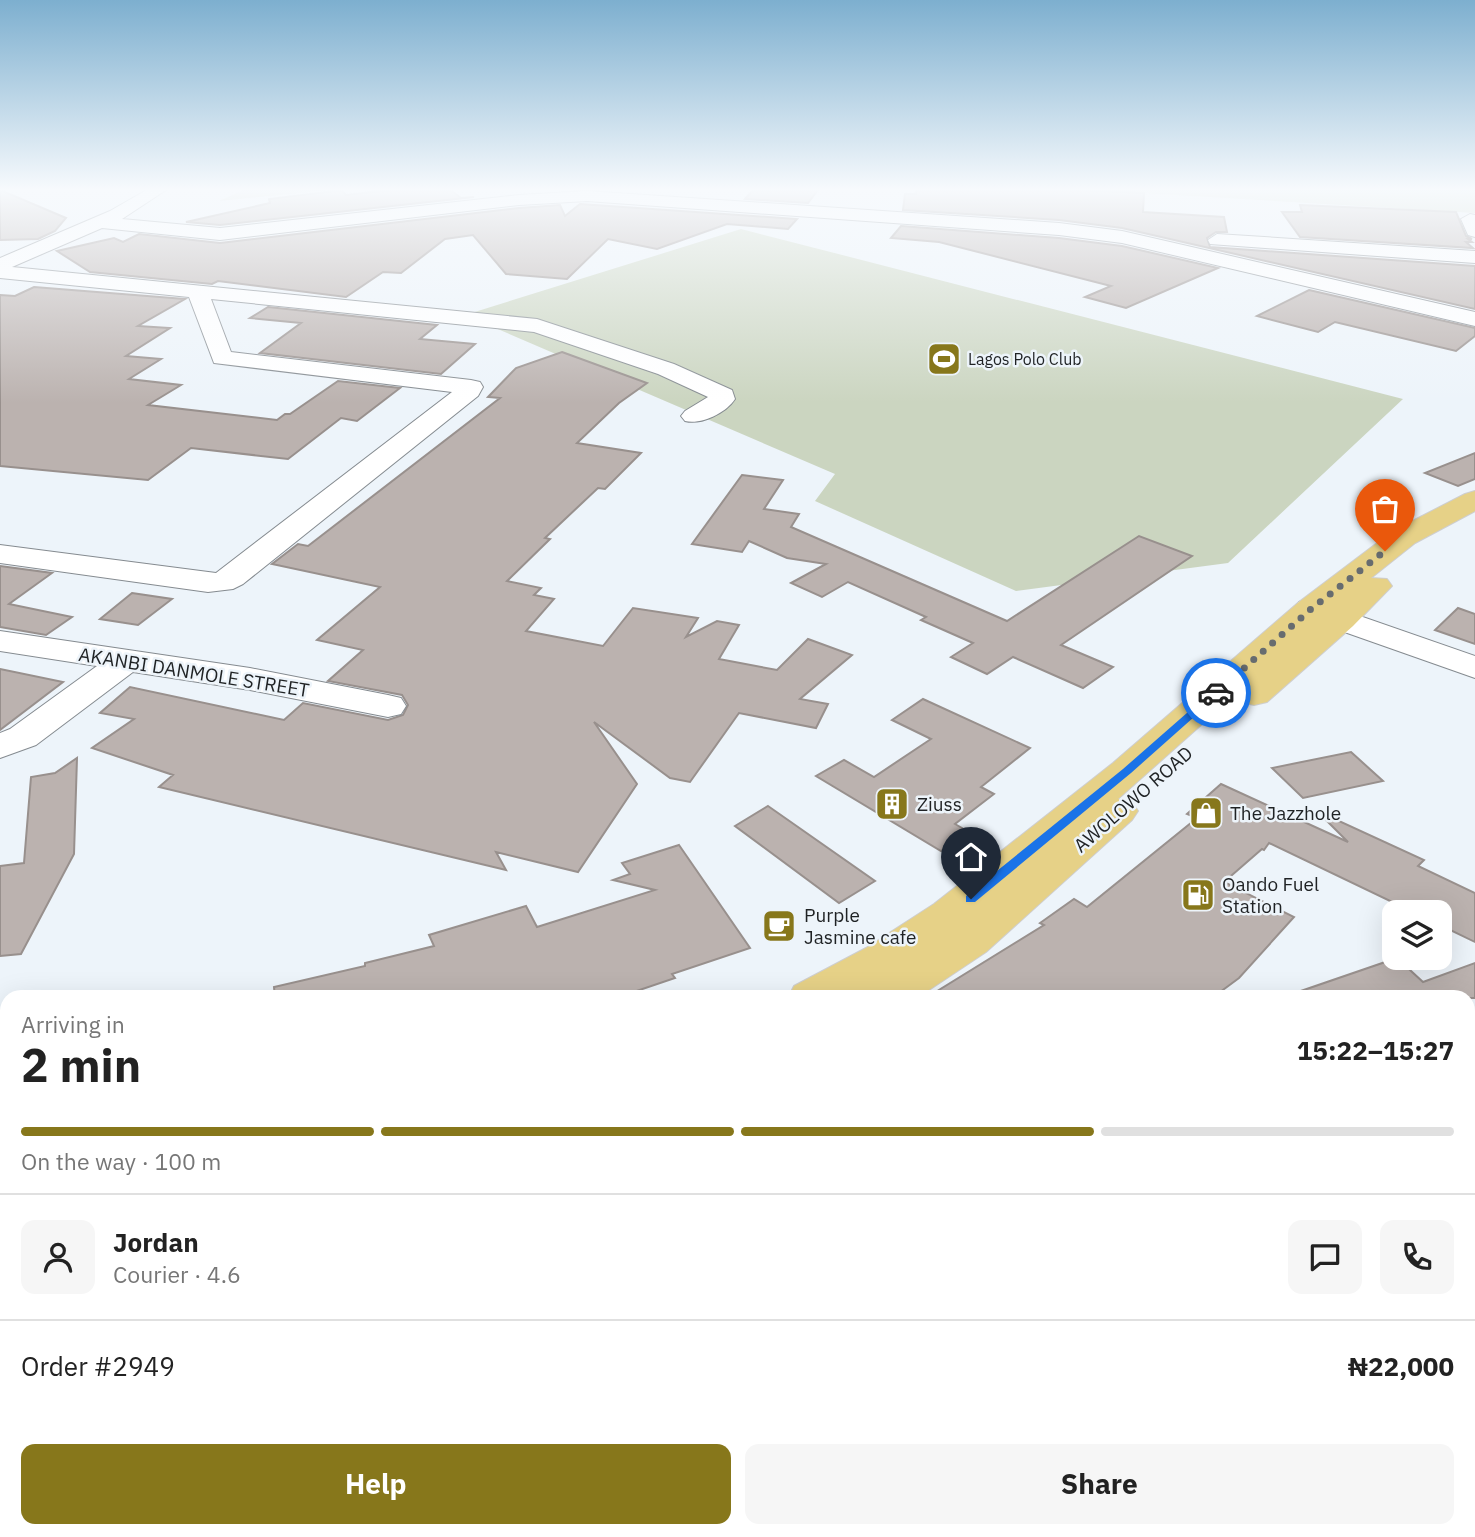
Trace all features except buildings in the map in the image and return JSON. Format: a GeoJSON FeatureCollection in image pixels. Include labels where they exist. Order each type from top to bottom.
{"type":"FeatureCollection","features":[{"type":"Feature","properties":{"kind":"main road","name":"AWOLOWO ROAD"},"geometry":{"type":"LineString","coordinates":[[894,990],[970,942],[1326,614],[1404,537],[1475,500]]}},
{"type":"Feature","properties":{"kind":"main road","name":"AWOLOWO ROAD"},"geometry":{"type":"LineString","coordinates":[[826,990],[882,959],[950,915],[1326,614],[1442,529],[1475,512]]}},
{"type":"Feature","properties":{"kind":"street"},"geometry":{"type":"LineString","coordinates":[[1221,260],[1475,319]]}},
{"type":"Feature","properties":{"kind":"street"},"geometry":{"type":"LineString","coordinates":[[0,272],[537,326],[666,369],[723,395],[723,399],[694,416]]}},
{"type":"Feature","properties":{"kind":"street"},"geometry":{"type":"LineString","coordinates":[[0,554],[208,583],[222,582],[374,468],[471,387],[222,358],[198,293]]}},
{"type":"Feature","properties":{"kind":"street"},"geometry":{"type":"LineString","coordinates":[[1326,614],[1475,667]]}},
{"type":"Feature","properties":{"kind":"street","name":"AKANBI DANMOLE STREET"},"geometry":{"type":"LineString","coordinates":[[0,641],[250,679],[388,706]]}},
{"type":"Feature","properties":{"kind":"street"},"geometry":{"type":"LineString","coordinates":[[0,747],[23,737],[127,660]]}},
{"type":"Feature","properties":{"kind":"green space","name":"Lagos Polo Club"},"geometry":{"type":"Polygon","coordinates":[[[642,260],[861,260],[1403,399],[1228,563],[1016,591],[815,501],[835,474],[465,315],[642,260]]]}},
{"type":"Feature","properties":{"kind":"way so far"},"geometry":{"type":"LineString","coordinates":[[1216,693],[1311,609],[1385,551]]}},
{"type":"Feature","properties":{"kind":"place","name":"Lagos Polo Club"},"geometry":{"type":"Point","coordinates":[944,359]}},
{"type":"Feature","properties":{"kind":"place","name":"Ziuss"},"geometry":{"type":"Point","coordinates":[892,804]}},
{"type":"Feature","properties":{"kind":"place","name":"The Jazzhole"},"geometry":{"type":"Point","coordinates":[1206,813]}},
{"type":"Feature","properties":{"kind":"place","name":"Oando Fuel Station"},"geometry":{"type":"Point","coordinates":[1198,895]}},
{"type":"Feature","properties":{"kind":"place","name":"Purple Jasmine cafe"},"geometry":{"type":"Point","coordinates":[779,926]}},
{"type":"Feature","properties":{"kind":"route"},"geometry":{"type":"LineString","coordinates":[[971,899],[1127,771],[1216,693]]}}]}
